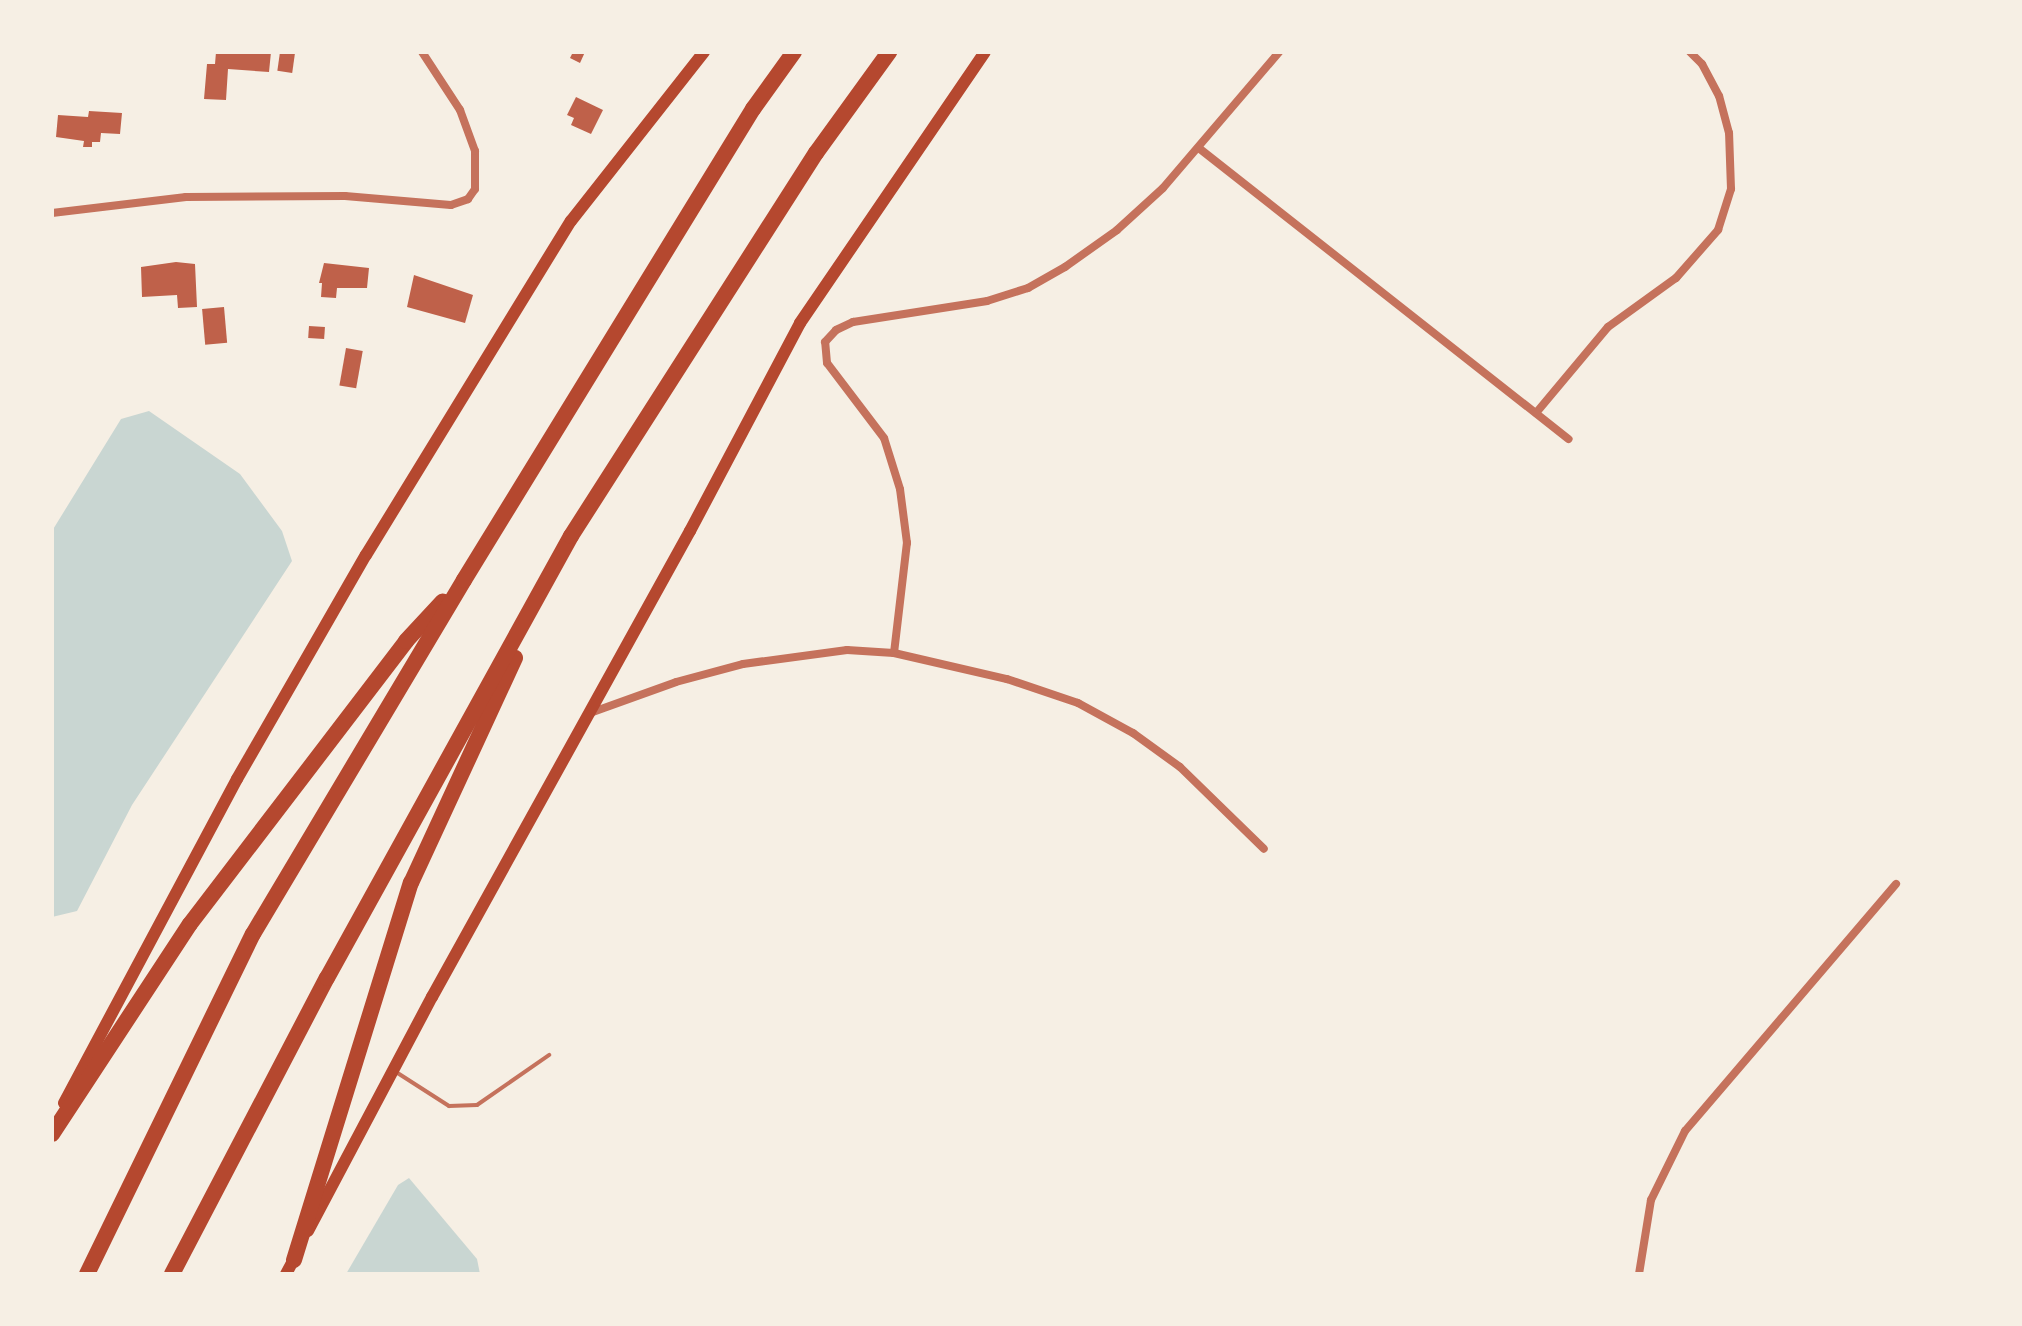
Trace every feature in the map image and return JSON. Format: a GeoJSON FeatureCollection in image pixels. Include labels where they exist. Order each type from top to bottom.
{"type":"FeatureCollection","features":[{"type":"Feature","properties":{"kind":"highway"},"geometry":{"type":"LineString","coordinates":[[87,1274],[253,934],[464,580],[753,109],[794,52]]}},
{"type":"Feature","properties":{"kind":"highway"},"geometry":{"type":"LineString","coordinates":[[172,1274],[327,978],[571,536],[808,165],[889,52]]}},
{"type":"Feature","properties":{"kind":"highway"},"geometry":{"type":"LineString","coordinates":[[290,1267],[411,883],[571,536]]}},
{"type":"Feature","properties":{"kind":"highway"},"geometry":{"type":"LineString","coordinates":[[52,1134],[190,924],[406,641],[464,580]]}},
{"type":"Feature","properties":{"kind":"main road"},"geometry":{"type":"LineString","coordinates":[[52,1127],[237,779],[366,555],[571,221],[704,52]]}},
{"type":"Feature","properties":{"kind":"main road"},"geometry":{"type":"LineString","coordinates":[[290,1267],[393,1070],[690,531],[800,323],[985,52]]}},
{"type":"Feature","properties":{"kind":"street"},"geometry":{"type":"LineString","coordinates":[[52,213],[186,197],[345,196],[451,205],[468,199],[475,189],[475,151],[460,110],[422,52]]}},
{"type":"Feature","properties":{"kind":"street"},"geometry":{"type":"LineString","coordinates":[[894,653],[907,543],[900,489],[884,438],[827,363],[825,342],[836,330],[853,322],[973,304],[1028,288],[1065,267],[1117,230],[1200,149],[1279,52]]}},
{"type":"Feature","properties":{"kind":"street"},"geometry":{"type":"LineString","coordinates":[[1536,413],[1608,327],[1676,278],[1718,230],[1731,189],[1729,133],[1719,96],[1702,64],[1690,52]]}},
{"type":"Feature","properties":{"kind":"street"},"geometry":{"type":"LineString","coordinates":[[1200,149],[1569,439]]}},
{"type":"Feature","properties":{"kind":"street"},"geometry":{"type":"LineString","coordinates":[[586,715],[676,682],[743,664],[847,650],[894,653],[1007,679],[1078,703],[1133,733],[1180,767],[1264,849]]}},
{"type":"Feature","properties":{"kind":"street"},"geometry":{"type":"LineString","coordinates":[[1639,1274],[1651,1200],[1685,1131],[1896,884]]}},
{"type":"Feature","properties":{"kind":"lane"},"geometry":{"type":"LineString","coordinates":[[393,1070],[449,1106],[477,1105],[549,1055]]}},
{"type":"Feature","properties":{"kind":"shaded area"},"geometry":{"type":"Polygon","coordinates":[[[149,411],[240,474],[282,531],[292,561],[132,805],[77,911],[52,917],[52,531],[121,419],[149,411]]]}},
{"type":"Feature","properties":{"kind":"shaded area"},"geometry":{"type":"Polygon","coordinates":[[[409,1178],[477,1259],[480,1274],[346,1274],[398,1185],[409,1178]]]}},
{"type":"Feature","properties":{"kind":"building"},"geometry":{"type":"Polygon","coordinates":[[[216,52],[271,52],[269,72],[228,69],[226,100],[204,99],[207,64],[215,64],[216,52]]]}},
{"type":"Feature","properties":{"kind":"building"},"geometry":{"type":"Polygon","coordinates":[[[280,52],[295,54],[292,73],[277,71],[280,52]]]}},
{"type":"Feature","properties":{"kind":"building"},"geometry":{"type":"Polygon","coordinates":[[[573,52],[585,52],[580,63],[570,58],[573,52]]]}},
{"type":"Feature","properties":{"kind":"building"},"geometry":{"type":"Polygon","coordinates":[[[576,97],[603,110],[591,134],[571,125],[574,118],[567,115],[576,97]]]}},
{"type":"Feature","properties":{"kind":"building"},"geometry":{"type":"Polygon","coordinates":[[[89,111],[122,113],[120,134],[101,133],[100,142],[92,142],[92,147],[83,147],[84,141],[56,137],[58,115],[88,117],[89,111]]]}},
{"type":"Feature","properties":{"kind":"building"},"geometry":{"type":"Polygon","coordinates":[[[176,262],[195,264],[197,307],[178,308],[177,295],[142,297],[141,267],[176,262]]]}},
{"type":"Feature","properties":{"kind":"building"},"geometry":{"type":"Polygon","coordinates":[[[324,263],[369,268],[367,288],[337,288],[336,298],[321,297],[322,283],[319,283],[324,263]]]}},
{"type":"Feature","properties":{"kind":"building"},"geometry":{"type":"Polygon","coordinates":[[[414,275],[473,295],[465,323],[407,307],[414,275]]]}},
{"type":"Feature","properties":{"kind":"building"},"geometry":{"type":"Polygon","coordinates":[[[224,307],[227,343],[205,345],[202,309],[224,307]]]}},
{"type":"Feature","properties":{"kind":"building"},"geometry":{"type":"Polygon","coordinates":[[[309,326],[325,327],[324,339],[308,338],[309,326]]]}},
{"type":"Feature","properties":{"kind":"building"},"geometry":{"type":"Polygon","coordinates":[[[346,348],[363,351],[356,388],[339,385],[346,348]]]}}]}
